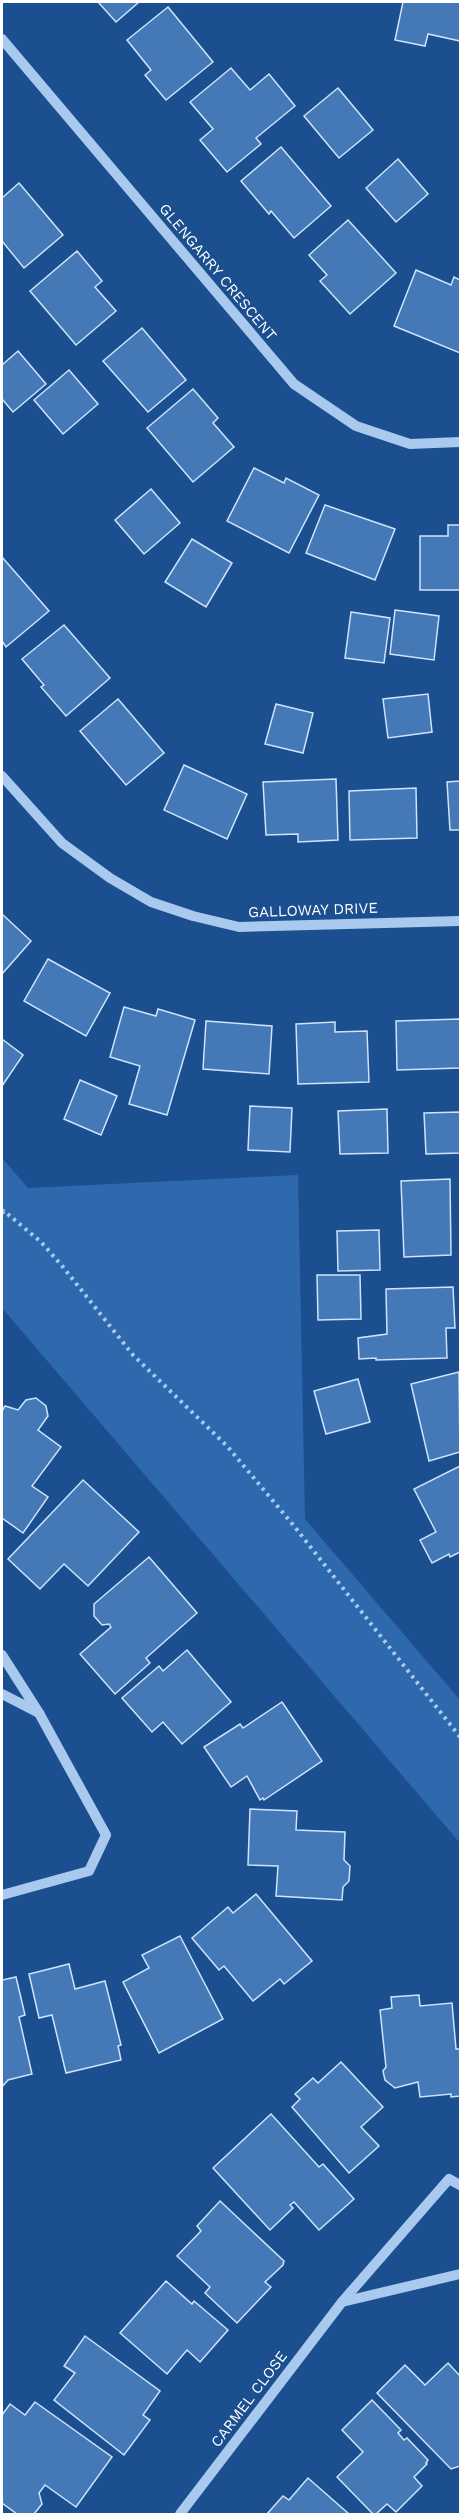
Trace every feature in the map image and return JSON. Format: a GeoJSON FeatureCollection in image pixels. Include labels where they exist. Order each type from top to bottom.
{"type":"FeatureCollection","features":[{"type":"Feature","properties":{"kind":"street","name":"GLENGARRY CRESCENT"},"geometry":{"type":"LineString","coordinates":[[2,39],[294,384],[356,426],[410,444],[460,442]]}},
{"type":"Feature","properties":{"kind":"street","name":"GALLOWAY DRIVE"},"geometry":{"type":"LineString","coordinates":[[2,776],[63,843],[91,864],[151,902],[193,916],[239,927],[460,921]]}},
{"type":"Feature","properties":{"kind":"street"},"geometry":{"type":"LineString","coordinates":[[2,1655],[39,1713],[106,1835],[89,1871],[2,1895]]}},
{"type":"Feature","properties":{"kind":"street"},"geometry":{"type":"LineString","coordinates":[[2,1694],[39,1713]]}},
{"type":"Feature","properties":{"kind":"street","name":"CARMEL CLOSE"},"geometry":{"type":"LineString","coordinates":[[180,2514],[342,2302],[449,2179],[460,2185]]}},
{"type":"Feature","properties":{"kind":"street"},"geometry":{"type":"LineString","coordinates":[[342,2302],[460,2274]]}},
{"type":"Feature","properties":{"kind":"path"},"geometry":{"type":"LineString","coordinates":[[2,1210],[41,1242],[133,1355],[227,1446],[294,1526],[460,1737]]}},
{"type":"Feature","properties":{"kind":"shaded area"},"geometry":{"type":"Polygon","coordinates":[[[2,1158],[28,1188],[298,1175],[305,1519],[460,1700],[460,1843],[2,1308],[2,1158]]]}},
{"type":"Feature","properties":{"kind":"building"},"geometry":{"type":"Polygon","coordinates":[[[98,2],[139,2],[116,22],[98,2]]]}},
{"type":"Feature","properties":{"kind":"building"},"geometry":{"type":"Polygon","coordinates":[[[403,2],[460,2],[460,41],[428,34],[425,46],[395,40],[403,2]]]}},
{"type":"Feature","properties":{"kind":"building"},"geometry":{"type":"Polygon","coordinates":[[[168,7],[213,62],[166,100],[145,75],[151,70],[127,40],[168,7]]]}},
{"type":"Feature","properties":{"kind":"building"},"geometry":{"type":"Polygon","coordinates":[[[231,68],[250,90],[269,74],[295,106],[256,138],[261,144],[227,172],[200,140],[213,129],[190,102],[231,68]]]}},
{"type":"Feature","properties":{"kind":"building"},"geometry":{"type":"Polygon","coordinates":[[[338,88],[373,130],[339,158],[304,116],[338,88]]]}},
{"type":"Feature","properties":{"kind":"building"},"geometry":{"type":"Polygon","coordinates":[[[281,147],[331,206],[294,238],[271,211],[269,214],[241,181],[281,147]]]}},
{"type":"Feature","properties":{"kind":"building"},"geometry":{"type":"Polygon","coordinates":[[[398,159],[428,194],[396,222],[366,188],[398,159]]]}},
{"type":"Feature","properties":{"kind":"building"},"geometry":{"type":"Polygon","coordinates":[[[19,183],[63,235],[24,268],[2,241],[2,198],[19,183]]]}},
{"type":"Feature","properties":{"kind":"building"},"geometry":{"type":"Polygon","coordinates":[[[348,220],[396,273],[350,314],[320,281],[327,275],[309,255],[348,220]]]}},
{"type":"Feature","properties":{"kind":"building"},"geometry":{"type":"Polygon","coordinates":[[[77,251],[102,281],[95,287],[116,311],[76,345],[30,291],[77,251]]]}},
{"type":"Feature","properties":{"kind":"building"},"geometry":{"type":"Polygon","coordinates":[[[416,270],[451,285],[454,277],[460,280],[460,353],[394,326],[416,270]]]}},
{"type":"Feature","properties":{"kind":"building"},"geometry":{"type":"Polygon","coordinates":[[[142,328],[186,380],[148,412],[103,361],[142,328]]]}},
{"type":"Feature","properties":{"kind":"building"},"geometry":{"type":"Polygon","coordinates":[[[18,351],[46,384],[13,412],[2,399],[2,365],[18,351]]]}},
{"type":"Feature","properties":{"kind":"building"},"geometry":{"type":"Polygon","coordinates":[[[69,370],[98,404],[63,434],[34,400],[69,370]]]}},
{"type":"Feature","properties":{"kind":"building"},"geometry":{"type":"Polygon","coordinates":[[[193,389],[218,418],[213,423],[234,447],[193,482],[147,428],[193,389]]]}},
{"type":"Feature","properties":{"kind":"building"},"geometry":{"type":"Polygon","coordinates":[[[254,468],[284,483],[286,478],[319,495],[289,553],[227,521],[254,468]]]}},
{"type":"Feature","properties":{"kind":"building"},"geometry":{"type":"Polygon","coordinates":[[[151,489],[180,523],[144,554],[115,520],[151,489]]]}},
{"type":"Feature","properties":{"kind":"building"},"geometry":{"type":"Polygon","coordinates":[[[325,505],[395,529],[375,580],[306,553],[325,505]]]}},
{"type":"Feature","properties":{"kind":"building"},"geometry":{"type":"Polygon","coordinates":[[[448,525],[460,525],[460,590],[420,590],[420,536],[448,536],[448,525]]]}},
{"type":"Feature","properties":{"kind":"building"},"geometry":{"type":"Polygon","coordinates":[[[192,539],[232,563],[206,607],[165,582],[192,539]]]}},
{"type":"Feature","properties":{"kind":"building"},"geometry":{"type":"Polygon","coordinates":[[[2,557],[49,611],[6,647],[2,641],[2,557]]]}},
{"type":"Feature","properties":{"kind":"building"},"geometry":{"type":"Polygon","coordinates":[[[395,610],[439,616],[434,660],[390,654],[395,610]]]}},
{"type":"Feature","properties":{"kind":"building"},"geometry":{"type":"Polygon","coordinates":[[[351,612],[390,618],[384,663],[345,658],[351,612]]]}},
{"type":"Feature","properties":{"kind":"building"},"geometry":{"type":"Polygon","coordinates":[[[64,625],[110,678],[66,716],[41,687],[44,685],[22,659],[64,625]]]}},
{"type":"Feature","properties":{"kind":"building"},"geometry":{"type":"Polygon","coordinates":[[[428,694],[432,732],[388,738],[383,699],[428,694]]]}},
{"type":"Feature","properties":{"kind":"building"},"geometry":{"type":"Polygon","coordinates":[[[118,699],[164,753],[126,785],[80,731],[118,699]]]}},
{"type":"Feature","properties":{"kind":"building"},"geometry":{"type":"Polygon","coordinates":[[[276,704],[313,713],[303,753],[265,744],[276,704]]]}},
{"type":"Feature","properties":{"kind":"building"},"geometry":{"type":"Polygon","coordinates":[[[184,765],[247,794],[227,839],[164,810],[184,765]]]}},
{"type":"Feature","properties":{"kind":"building"},"geometry":{"type":"Polygon","coordinates":[[[336,779],[338,840],[298,842],[298,834],[266,835],[263,782],[336,779]]]}},
{"type":"Feature","properties":{"kind":"building"},"geometry":{"type":"Polygon","coordinates":[[[460,781],[460,830],[450,830],[447,782],[460,781]]]}},
{"type":"Feature","properties":{"kind":"building"},"geometry":{"type":"Polygon","coordinates":[[[416,788],[417,838],[350,840],[349,791],[416,788]]]}},
{"type":"Feature","properties":{"kind":"building"},"geometry":{"type":"Polygon","coordinates":[[[2,914],[31,941],[2,974],[2,914]]]}},
{"type":"Feature","properties":{"kind":"building"},"geometry":{"type":"Polygon","coordinates":[[[48,959],[110,993],[86,1036],[24,1001],[48,959]]]}},
{"type":"Feature","properties":{"kind":"building"},"geometry":{"type":"Polygon","coordinates":[[[124,1007],[156,1016],[158,1009],[195,1020],[167,1115],[129,1104],[140,1066],[110,1057],[124,1007]]]}},
{"type":"Feature","properties":{"kind":"building"},"geometry":{"type":"Polygon","coordinates":[[[460,1019],[460,1068],[397,1070],[396,1021],[460,1019]]]}},
{"type":"Feature","properties":{"kind":"building"},"geometry":{"type":"Polygon","coordinates":[[[206,1021],[272,1026],[269,1074],[203,1069],[206,1021]]]}},
{"type":"Feature","properties":{"kind":"building"},"geometry":{"type":"Polygon","coordinates":[[[335,1022],[335,1032],[367,1031],[369,1082],[298,1084],[296,1024],[335,1022]]]}},
{"type":"Feature","properties":{"kind":"building"},"geometry":{"type":"Polygon","coordinates":[[[2,1039],[23,1055],[2,1086],[2,1039]]]}},
{"type":"Feature","properties":{"kind":"building"},"geometry":{"type":"Polygon","coordinates":[[[80,1080],[117,1096],[101,1135],[64,1119],[80,1080]]]}},
{"type":"Feature","properties":{"kind":"building"},"geometry":{"type":"Polygon","coordinates":[[[250,1106],[292,1108],[290,1152],[248,1150],[250,1106]]]}},
{"type":"Feature","properties":{"kind":"building"},"geometry":{"type":"Polygon","coordinates":[[[387,1109],[388,1153],[340,1154],[338,1111],[387,1109]]]}},
{"type":"Feature","properties":{"kind":"building"},"geometry":{"type":"Polygon","coordinates":[[[460,1112],[460,1153],[426,1154],[424,1113],[460,1112]]]}},
{"type":"Feature","properties":{"kind":"building"},"geometry":{"type":"Polygon","coordinates":[[[450,1179],[451,1255],[404,1257],[401,1181],[450,1179]]]}},
{"type":"Feature","properties":{"kind":"building"},"geometry":{"type":"Polygon","coordinates":[[[379,1230],[380,1270],[338,1271],[337,1231],[379,1230]]]}},
{"type":"Feature","properties":{"kind":"building"},"geometry":{"type":"Polygon","coordinates":[[[317,1275],[360,1275],[361,1319],[318,1320],[317,1275]]]}},
{"type":"Feature","properties":{"kind":"building"},"geometry":{"type":"Polygon","coordinates":[[[453,1287],[455,1328],[446,1328],[447,1358],[359,1359],[358,1338],[387,1334],[386,1289],[453,1287]]]}},
{"type":"Feature","properties":{"kind":"building"},"geometry":{"type":"Polygon","coordinates":[[[459,1372],[460,1452],[429,1461],[411,1384],[459,1372]]]}},
{"type":"Feature","properties":{"kind":"building"},"geometry":{"type":"Polygon","coordinates":[[[358,1379],[370,1422],[326,1434],[314,1391],[358,1379]]]}},
{"type":"Feature","properties":{"kind":"building"},"geometry":{"type":"Polygon","coordinates":[[[36,1398],[46,1406],[48,1416],[38,1430],[61,1447],[32,1486],[48,1497],[23,1533],[2,1518],[2,1411],[5,1406],[18,1410],[26,1400],[36,1398]]]}},
{"type":"Feature","properties":{"kind":"building"},"geometry":{"type":"Polygon","coordinates":[[[460,1466],[460,1552],[450,1557],[449,1554],[432,1563],[420,1540],[436,1532],[414,1489],[460,1466]]]}},
{"type":"Feature","properties":{"kind":"building"},"geometry":{"type":"Polygon","coordinates":[[[83,1480],[139,1532],[88,1586],[64,1564],[40,1589],[8,1559],[83,1480]]]}},
{"type":"Feature","properties":{"kind":"building"},"geometry":{"type":"Polygon","coordinates":[[[149,1557],[197,1613],[146,1658],[150,1663],[115,1694],[80,1654],[111,1627],[109,1624],[102,1625],[94,1616],[94,1604],[149,1557]]]}},
{"type":"Feature","properties":{"kind":"building"},"geometry":{"type":"Polygon","coordinates":[[[187,1650],[231,1702],[182,1744],[163,1722],[152,1732],[122,1698],[159,1666],[163,1671],[187,1650]]]}},
{"type":"Feature","properties":{"kind":"building"},"geometry":{"type":"Polygon","coordinates":[[[282,1702],[322,1761],[264,1800],[263,1798],[260,1800],[247,1776],[231,1787],[204,1747],[240,1724],[243,1728],[282,1702]]]}},
{"type":"Feature","properties":{"kind":"building"},"geometry":{"type":"Polygon","coordinates":[[[250,1809],[297,1811],[296,1830],[345,1832],[344,1860],[350,1866],[349,1881],[343,1887],[342,1900],[276,1896],[278,1866],[248,1865],[250,1809]]]}},
{"type":"Feature","properties":{"kind":"building"},"geometry":{"type":"Polygon","coordinates":[[[256,1894],[312,1961],[284,1984],[280,1979],[253,2001],[224,1966],[219,1970],[192,1938],[228,1907],[233,1913],[256,1894]]]}},
{"type":"Feature","properties":{"kind":"building"},"geometry":{"type":"Polygon","coordinates":[[[180,1936],[223,2019],[159,2053],[123,1982],[149,1968],[142,1955],[180,1936]]]}},
{"type":"Feature","properties":{"kind":"building"},"geometry":{"type":"Polygon","coordinates":[[[69,1964],[75,1989],[105,1981],[121,2045],[118,2046],[121,2060],[66,2073],[52,2015],[39,2018],[29,1974],[69,1964]]]}},
{"type":"Feature","properties":{"kind":"building"},"geometry":{"type":"Polygon","coordinates":[[[16,1977],[25,2015],[19,2017],[32,2074],[8,2080],[2,2087],[2,1980],[16,1977]]]}},
{"type":"Feature","properties":{"kind":"building"},"geometry":{"type":"Polygon","coordinates":[[[419,1995],[420,2006],[452,2003],[456,2049],[460,2049],[460,2096],[451,2097],[451,2094],[420,2097],[418,2082],[395,2088],[385,2080],[383,2071],[386,2067],[380,2010],[392,2008],[391,1997],[419,1995]]]}},
{"type":"Feature","properties":{"kind":"building"},"geometry":{"type":"Polygon","coordinates":[[[341,2062],[383,2107],[361,2127],[379,2146],[349,2173],[292,2107],[300,2099],[295,2094],[313,2078],[318,2083],[341,2062]]]}},
{"type":"Feature","properties":{"kind":"building"},"geometry":{"type":"Polygon","coordinates":[[[271,2114],[319,2167],[323,2164],[354,2199],[319,2230],[294,2202],[290,2205],[293,2208],[270,2230],[213,2168],[271,2114]]]}},
{"type":"Feature","properties":{"kind":"building"},"geometry":{"type":"Polygon","coordinates":[[[220,2201],[284,2261],[283,2265],[265,2282],[271,2287],[237,2323],[205,2293],[210,2287],[177,2256],[201,2231],[197,2226],[220,2201]]]}},
{"type":"Feature","properties":{"kind":"building"},"geometry":{"type":"Polygon","coordinates":[[[166,2281],[192,2304],[194,2301],[228,2330],[200,2362],[187,2350],[167,2374],[120,2333],[166,2281]]]}},
{"type":"Feature","properties":{"kind":"building"},"geometry":{"type":"Polygon","coordinates":[[[85,2336],[160,2391],[143,2415],[150,2420],[124,2455],[54,2400],[75,2373],[64,2366],[85,2336]]]}},
{"type":"Feature","properties":{"kind":"building"},"geometry":{"type":"Polygon","coordinates":[[[448,2363],[460,2376],[460,2466],[451,2469],[377,2393],[405,2365],[425,2385],[448,2363]]]}},
{"type":"Feature","properties":{"kind":"building"},"geometry":{"type":"Polygon","coordinates":[[[372,2400],[401,2430],[398,2433],[404,2440],[407,2438],[428,2460],[414,2477],[422,2486],[396,2512],[387,2504],[373,2514],[337,2477],[363,2452],[342,2430],[372,2400]]]}},
{"type":"Feature","properties":{"kind":"building"},"geometry":{"type":"Polygon","coordinates":[[[35,2402],[112,2457],[76,2507],[45,2485],[39,2493],[42,2504],[34,2514],[17,2514],[2,2503],[2,2415],[10,2404],[25,2415],[35,2402]]]}},
{"type":"Feature","properties":{"kind":"building"},"geometry":{"type":"Polygon","coordinates":[[[308,2478],[349,2514],[267,2514],[283,2496],[289,2500],[308,2478]]]}}]}
